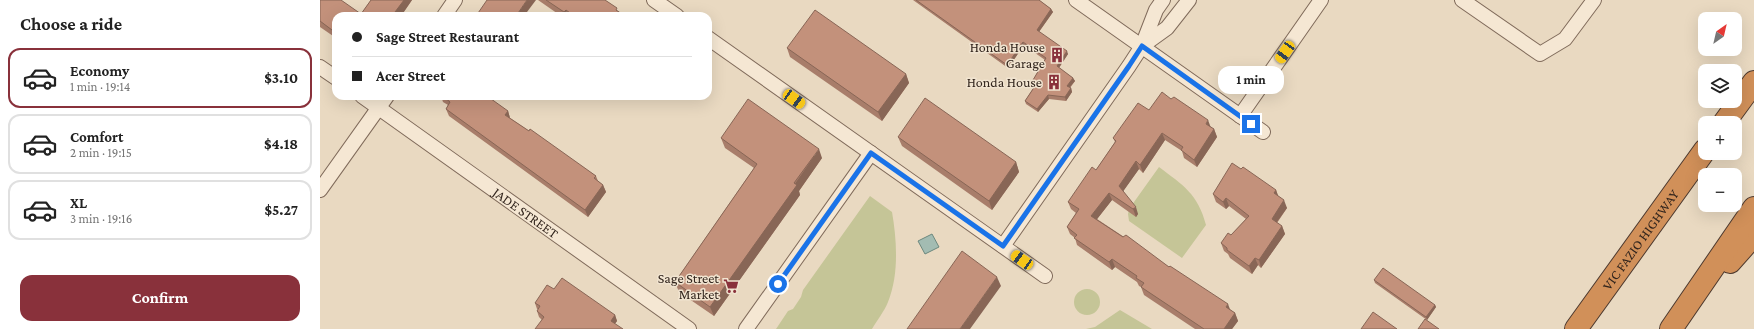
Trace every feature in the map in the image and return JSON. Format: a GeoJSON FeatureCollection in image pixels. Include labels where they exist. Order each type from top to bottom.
{"type":"FeatureCollection","features":[{"type":"Feature","properties":{"kind":"highway"},"geometry":{"type":"LineString","coordinates":[[1729,116],[1754,82]]}},
{"type":"Feature","properties":{"kind":"highway","name":"VIC FAZIO HIGHWAY"},"geometry":{"type":"LineString","coordinates":[[1576,329],[1698,160]]}},
{"type":"Feature","properties":{"kind":"highway"},"geometry":{"type":"LineString","coordinates":[[1671,329],[1754,208]]}},
{"type":"Feature","properties":{"kind":"highway"},"geometry":{"type":"LineString","coordinates":[[1684,311],[1754,235]]}},
{"type":"Feature","properties":{"kind":"street"},"geometry":{"type":"LineString","coordinates":[[447,12],[455,0]]}},
{"type":"Feature","properties":{"kind":"street"},"geometry":{"type":"LineString","coordinates":[[654,0],[671,12]]}},
{"type":"Feature","properties":{"kind":"street"},"geometry":{"type":"LineString","coordinates":[[1076,0],[1263,132]]}},
{"type":"Feature","properties":{"kind":"street"},"geometry":{"type":"LineString","coordinates":[[1003,246],[1129,66],[1142,46],[1156,10],[1163,0]]}},
{"type":"Feature","properties":{"kind":"street"},"geometry":{"type":"LineString","coordinates":[[1142,46],[1167,28],[1190,0]]}},
{"type":"Feature","properties":{"kind":"street"},"geometry":{"type":"LineString","coordinates":[[1240,116],[1321,0]]}},
{"type":"Feature","properties":{"kind":"street"},"geometry":{"type":"LineString","coordinates":[[1462,0],[1540,54],[1565,39],[1594,0]]}},
{"type":"Feature","properties":{"kind":"street"},"geometry":{"type":"LineString","coordinates":[[712,41],[1045,276]]}},
{"type":"Feature","properties":{"kind":"street"},"geometry":{"type":"LineString","coordinates":[[320,67],[332,75]]}},
{"type":"Feature","properties":{"kind":"street","name":"JADE STREET"},"geometry":{"type":"LineString","coordinates":[[367,100],[689,329]]}},
{"type":"Feature","properties":{"kind":"street"},"geometry":{"type":"LineString","coordinates":[[320,190],[384,100]]}},
{"type":"Feature","properties":{"kind":"street"},"geometry":{"type":"LineString","coordinates":[[746,329],[871,153]]}},
{"type":"Feature","properties":{"kind":"green space"},"geometry":{"type":"Polygon","coordinates":[[[1159,167],[1182,185],[1194,198],[1203,214],[1206,225],[1182,258],[1129,221],[1129,209],[1159,167]]]}},
{"type":"Feature","properties":{"kind":"green space"},"geometry":{"type":"Polygon","coordinates":[[[870,196],[892,212],[896,246],[892,292],[886,306],[872,329],[776,329],[788,311],[793,309],[801,297],[803,290],[870,196]]]}},
{"type":"Feature","properties":{"kind":"green space"},"geometry":{"type":"Polygon","coordinates":[[[1087,289],[1096,293],[1100,302],[1096,311],[1087,315],[1078,311],[1074,302],[1078,293],[1087,289]]]}},
{"type":"Feature","properties":{"kind":"green space"},"geometry":{"type":"Polygon","coordinates":[[[1120,310],[1152,329],[1086,329],[1095,327],[1120,310]]]}},
{"type":"Feature","properties":{"kind":"shaded area"},"geometry":{"type":"Polygon","coordinates":[[[932,234],[939,247],[925,254],[918,241],[932,234]]]}},
{"type":"Feature","properties":{"kind":"building"},"geometry":{"type":"Polygon","coordinates":[[[320,0],[341,0],[358,12],[332,12],[332,30],[320,21],[320,0]]]}},
{"type":"Feature","properties":{"kind":"building"},"geometry":{"type":"Polygon","coordinates":[[[371,0],[404,0],[395,12],[362,12],[371,0]]]}},
{"type":"Feature","properties":{"kind":"building"},"geometry":{"type":"Polygon","coordinates":[[[487,0],[527,0],[519,12],[479,12],[487,0]]]}},
{"type":"Feature","properties":{"kind":"building"},"geometry":{"type":"Polygon","coordinates":[[[546,0],[605,0],[617,8],[616,10],[619,12],[569,12],[566,10],[564,12],[546,0]]]}},
{"type":"Feature","properties":{"kind":"building"},"geometry":{"type":"Polygon","coordinates":[[[916,0],[1039,0],[1051,9],[1037,30],[1067,51],[1057,66],[1073,78],[1067,86],[1071,88],[1065,97],[1048,95],[1037,109],[1025,101],[1037,83],[1033,80],[1046,58],[1023,42],[1007,65],[916,0]]]}},
{"type":"Feature","properties":{"kind":"building"},"geometry":{"type":"Polygon","coordinates":[[[815,10],[906,74],[878,112],[787,48],[815,10]]]}},
{"type":"Feature","properties":{"kind":"building"},"geometry":{"type":"Polygon","coordinates":[[[1162,92],[1171,99],[1174,97],[1208,120],[1206,124],[1214,129],[1194,160],[1181,150],[1183,147],[1162,133],[1140,165],[1136,161],[1119,186],[1136,207],[1133,209],[1109,193],[1091,216],[1123,237],[1126,235],[1169,267],[1170,266],[1228,304],[1226,307],[1235,313],[1224,329],[1204,329],[1141,287],[1144,283],[1136,278],[1137,276],[1112,259],[1109,262],[1074,238],[1077,235],[1067,227],[1079,209],[1068,202],[1092,167],[1096,170],[1116,141],[1113,138],[1138,103],[1149,110],[1162,92]]]}},
{"type":"Feature","properties":{"kind":"building"},"geometry":{"type":"Polygon","coordinates":[[[925,98],[1016,162],[989,201],[898,137],[925,98]]]}},
{"type":"Feature","properties":{"kind":"building"},"geometry":{"type":"Polygon","coordinates":[[[748,99],[819,149],[794,183],[797,185],[710,307],[675,282],[757,164],[721,138],[748,99]]]}},
{"type":"Feature","properties":{"kind":"building"},"geometry":{"type":"Polygon","coordinates":[[[448,100],[493,100],[508,111],[505,115],[529,131],[530,129],[596,176],[594,178],[603,185],[585,210],[446,109],[450,102],[448,100]]]}},
{"type":"Feature","properties":{"kind":"building"},"geometry":{"type":"Polygon","coordinates":[[[1232,163],[1241,169],[1243,167],[1276,190],[1274,193],[1284,200],[1272,219],[1282,226],[1259,260],[1255,258],[1249,266],[1227,250],[1227,248],[1221,243],[1228,233],[1231,235],[1249,216],[1226,198],[1223,202],[1213,194],[1232,163]]]}},
{"type":"Feature","properties":{"kind":"building"},"geometry":{"type":"Polygon","coordinates":[[[962,251],[997,277],[960,329],[907,329],[962,251]]]}},
{"type":"Feature","properties":{"kind":"building"},"geometry":{"type":"Polygon","coordinates":[[[1383,268],[1435,305],[1426,317],[1374,280],[1383,268]]]}},
{"type":"Feature","properties":{"kind":"building"},"geometry":{"type":"Polygon","coordinates":[[[562,278],[615,315],[611,321],[623,329],[535,329],[544,317],[537,311],[540,306],[535,303],[547,285],[554,289],[562,278]]]}},
{"type":"Feature","properties":{"kind":"building"},"geometry":{"type":"Polygon","coordinates":[[[1373,312],[1397,329],[1361,329],[1373,312]]]}},
{"type":"Feature","properties":{"kind":"building"},"geometry":{"type":"Polygon","coordinates":[[[1425,319],[1439,329],[1418,329],[1425,319]]]}},
{"type":"Feature","properties":{"kind":"place","name":"Honda House Garage"},"geometry":{"type":"Point","coordinates":[1057,55]}},
{"type":"Feature","properties":{"kind":"place","name":"Honda House"},"geometry":{"type":"Point","coordinates":[1054,82]}},
{"type":"Feature","properties":{"kind":"place","name":"Sage Street Market"},"geometry":{"type":"Point","coordinates":[731,286]}},
{"type":"Feature","properties":{"kind":"route"},"geometry":{"type":"LineString","coordinates":[[778,284],[871,153],[1003,246],[1142,46],[1251,124]]}}]}
